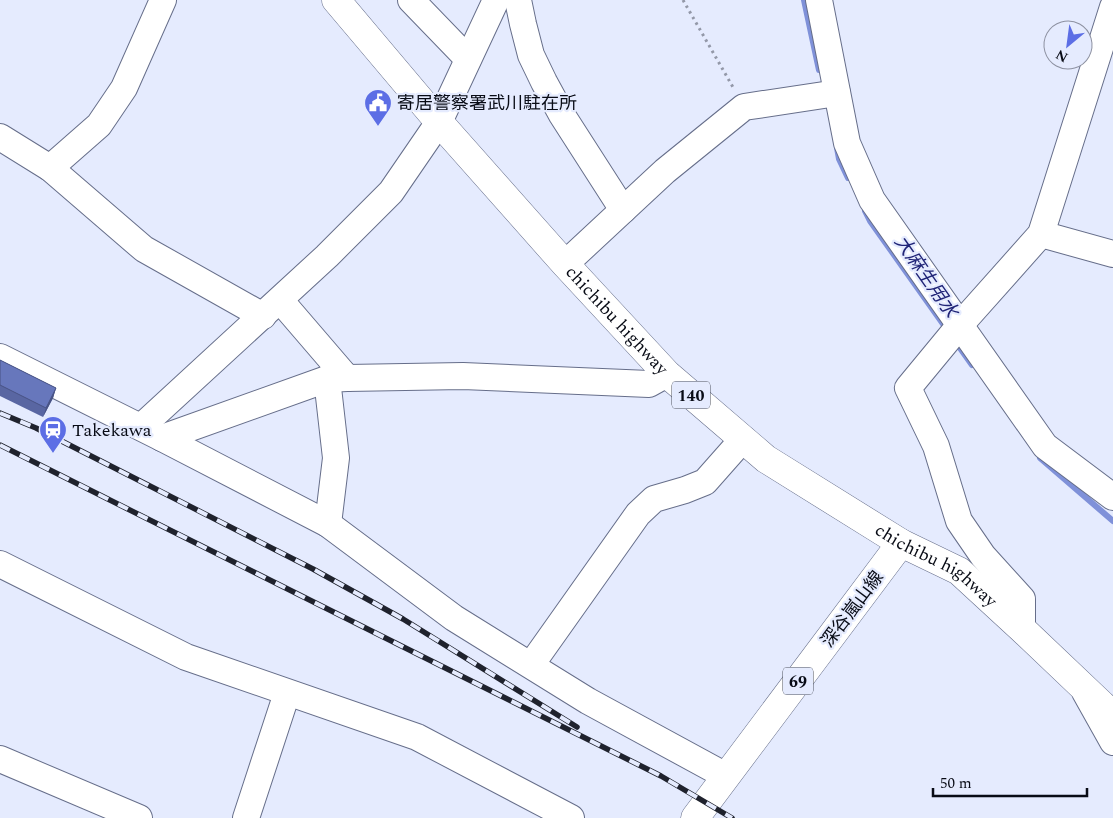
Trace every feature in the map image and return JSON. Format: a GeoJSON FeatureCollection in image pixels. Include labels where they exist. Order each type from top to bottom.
{"type":"FeatureCollection","features":[{"type":"Feature","properties":{"kind":"main road","name":"chichibu highway"},"geometry":{"type":"LineString","coordinates":[[336,0],[565,264],[667,374],[766,459],[902,544],[959,571],[1113,714]]}},
{"type":"Feature","properties":{"kind":"main road","name":"深谷嵐山線"},"geometry":{"type":"LineString","coordinates":[[695,818],[902,544]]}},
{"type":"Feature","properties":{"kind":"street"},"geometry":{"type":"LineString","coordinates":[[50,168],[99,125],[124,88],[163,0]]}},
{"type":"Feature","properties":{"kind":"street"},"geometry":{"type":"LineString","coordinates":[[411,0],[468,59]]}},
{"type":"Feature","properties":{"kind":"street"},"geometry":{"type":"LineString","coordinates":[[151,433],[271,308],[327,256],[391,192],[440,122],[496,0]]}},
{"type":"Feature","properties":{"kind":"street"},"geometry":{"type":"LineString","coordinates":[[518,0],[531,55],[544,82],[562,115],[623,210]]}},
{"type":"Feature","properties":{"kind":"street"},"geometry":{"type":"LineString","coordinates":[[819,0],[847,143],[872,200],[1045,446],[1113,497]]}},
{"type":"Feature","properties":{"kind":"street"},"geometry":{"type":"LineString","coordinates":[[1022,629],[1022,598],[983,556],[959,521],[936,446],[908,388],[960,325],[1041,234],[1113,10]]}},
{"type":"Feature","properties":{"kind":"street"},"geometry":{"type":"LineString","coordinates":[[565,264],[665,171],[744,107],[837,93]]}},
{"type":"Feature","properties":{"kind":"street"},"geometry":{"type":"LineString","coordinates":[[0,137],[50,168],[144,249],[271,308],[337,378],[336,458],[328,524]]}},
{"type":"Feature","properties":{"kind":"street"},"geometry":{"type":"LineString","coordinates":[[1041,234],[1113,254]]}},
{"type":"Feature","properties":{"kind":"street"},"geometry":{"type":"LineString","coordinates":[[0,357],[328,524],[454,618],[588,701],[726,776]]}},
{"type":"Feature","properties":{"kind":"street"},"geometry":{"type":"LineString","coordinates":[[151,433],[337,378],[463,376],[649,384],[667,374]]}},
{"type":"Feature","properties":{"kind":"street"},"geometry":{"type":"LineString","coordinates":[[531,666],[638,514],[654,499],[705,482],[743,439]]}},
{"type":"Feature","properties":{"kind":"street"},"geometry":{"type":"LineString","coordinates":[[0,564],[186,657],[417,737],[571,818]]}},
{"type":"Feature","properties":{"kind":"street"},"geometry":{"type":"LineString","coordinates":[[1081,685],[1113,742]]}},
{"type":"Feature","properties":{"kind":"street"},"geometry":{"type":"LineString","coordinates":[[246,818],[287,693]]}},
{"type":"Feature","properties":{"kind":"street"},"geometry":{"type":"LineString","coordinates":[[0,758],[139,818]]}},
{"type":"Feature","properties":{"kind":"path"},"geometry":{"type":"LineString","coordinates":[[683,0],[744,107]]}},
{"type":"Feature","properties":{"kind":"building"},"geometry":{"type":"Polygon","coordinates":[[[0,360],[56,388],[46,408],[0,385],[0,360]]]}},
{"type":"Feature","properties":{"kind":"waterway","name":"大麻生用水"},"geometry":{"type":"LineString","coordinates":[[804,0],[819,70]]}},
{"type":"Feature","properties":{"kind":"waterway","name":"大麻生用水"},"geometry":{"type":"LineString","coordinates":[[837,148],[839,159],[848,178]]}},
{"type":"Feature","properties":{"kind":"waterway","name":"大麻生用水"},"geometry":{"type":"LineString","coordinates":[[865,211],[870,221],[948,331]]}},
{"type":"Feature","properties":{"kind":"waterway","name":"大麻生用水"},"geometry":{"type":"LineString","coordinates":[[955,341],[972,365]]}},
{"type":"Feature","properties":{"kind":"waterway","name":"大麻生用水"},"geometry":{"type":"LineString","coordinates":[[1040,458],[1113,521]]}},
{"type":"Feature","properties":{"kind":"railway"},"geometry":{"type":"LineString","coordinates":[[0,413],[36,428],[313,569],[403,619],[577,727]]}},
{"type":"Feature","properties":{"kind":"railway"},"geometry":{"type":"LineString","coordinates":[[0,445],[661,776],[732,818]]}},
{"type":"Feature","properties":{"kind":"place","name":"寄居警察署武川駐在所"},"geometry":{"type":"Point","coordinates":[378,127]}},
{"type":"Feature","properties":{"kind":"place","name":"Takekawa"},"geometry":{"type":"Point","coordinates":[53,454]}}]}
